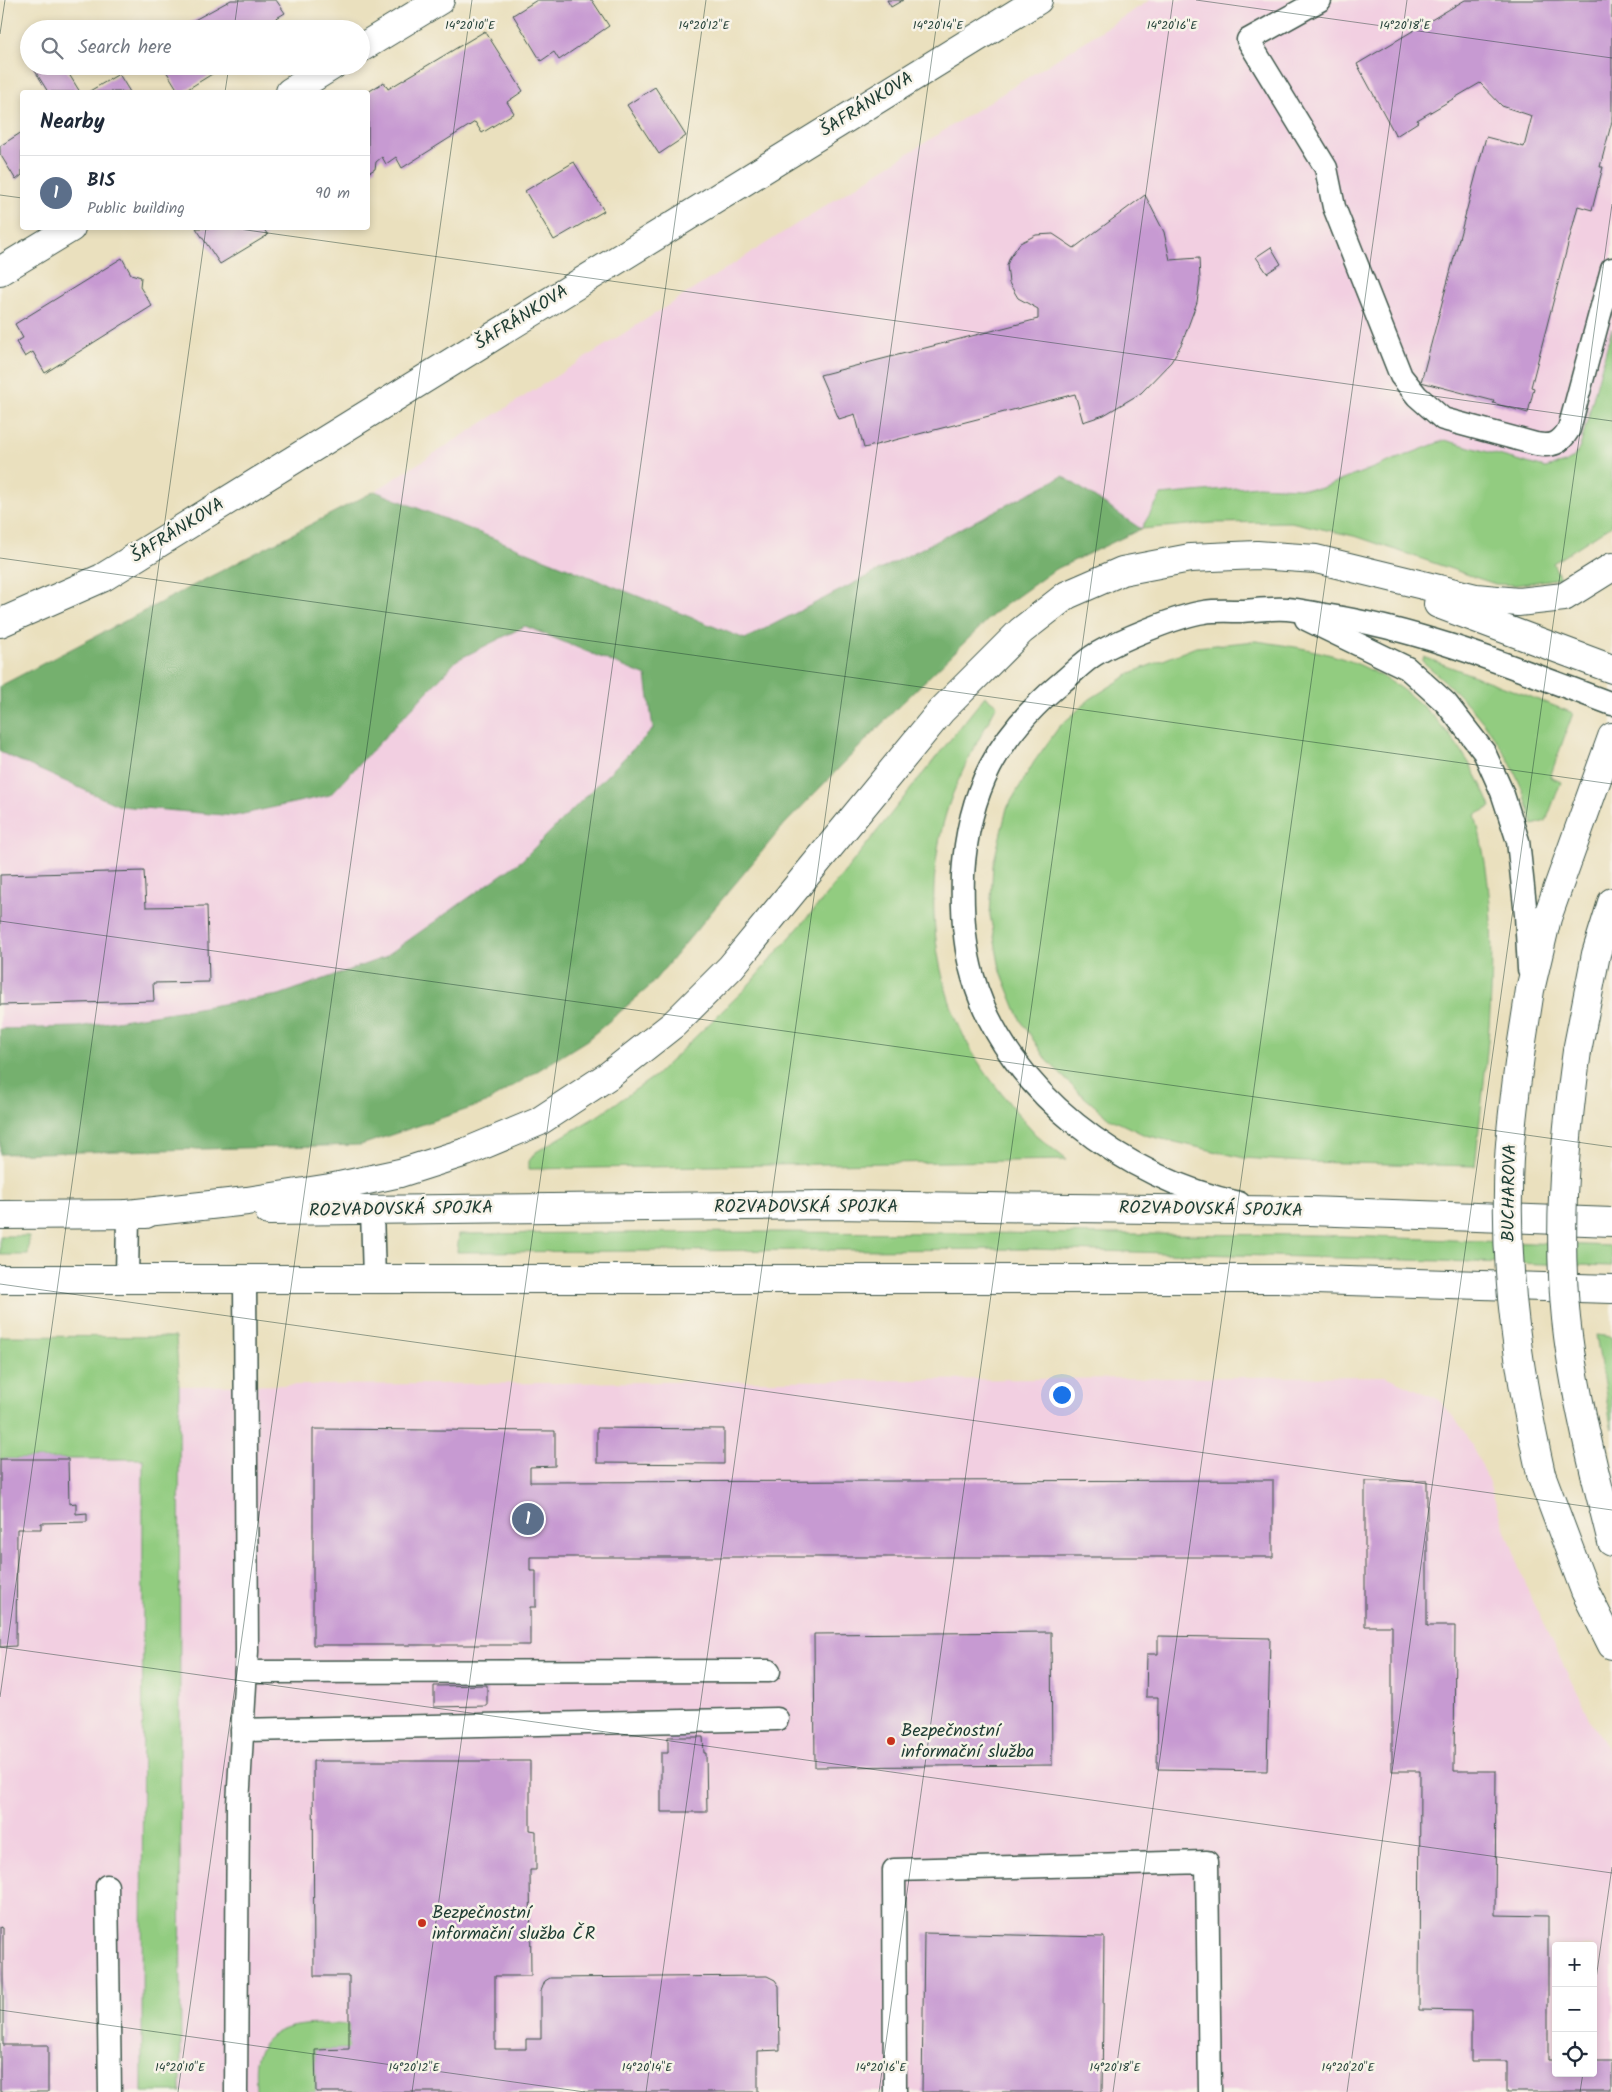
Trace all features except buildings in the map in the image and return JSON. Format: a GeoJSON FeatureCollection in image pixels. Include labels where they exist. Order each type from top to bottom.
{"type":"FeatureCollection","features":[{"type":"Feature","properties":{"kind":"main road"},"geometry":{"type":"LineString","coordinates":[[370,43],[440,0]]}},
{"type":"Feature","properties":{"kind":"main road","name":"ŠAFRÁNKOVA"},"geometry":{"type":"LineString","coordinates":[[0,623],[102,578],[1038,0]]}},
{"type":"Feature","properties":{"kind":"main road"},"geometry":{"type":"LineString","coordinates":[[293,90],[317,75]]}},
{"type":"Feature","properties":{"kind":"main road"},"geometry":{"type":"LineString","coordinates":[[0,271],[68,230]]}},
{"type":"Feature","properties":{"kind":"main road"},"geometry":{"type":"LineString","coordinates":[[128,1214],[247,1201],[400,1173],[466,1152],[538,1122],[608,1076],[680,1018],[731,967],[941,711],[1021,630],[1067,594],[1122,571],[1190,558],[1256,554],[1316,559],[1476,598],[1518,602],[1564,597],[1612,567]]}},
{"type":"Feature","properties":{"kind":"main road"},"geometry":{"type":"LineString","coordinates":[[1316,559],[1612,669]]}},
{"type":"Feature","properties":{"kind":"main road","name":"BUCHAROVA"},"geometry":{"type":"LineString","coordinates":[[1612,737],[1547,918],[1530,990],[1512,1119],[1508,1190],[1508,1262],[1514,1333],[1525,1404],[1541,1474],[1585,1591],[1612,1646]]}},
{"type":"Feature","properties":{"kind":"main road"},"geometry":{"type":"LineString","coordinates":[[1612,902],[1596,954],[1577,1051],[1567,1122],[1562,1193],[1563,1264],[1568,1335],[1579,1406],[1612,1542]]}},
{"type":"Feature","properties":{"kind":"main road","name":"ROZVADOVSKÁ SPOJKA"},"geometry":{"type":"LineString","coordinates":[[0,1215],[830,1206],[1309,1211],[1612,1222]]}},
{"type":"Feature","properties":{"kind":"main road"},"geometry":{"type":"LineString","coordinates":[[0,1278],[1281,1279],[1612,1289]]}},
{"type":"Feature","properties":{"kind":"lane"},"geometry":{"type":"LineString","coordinates":[[1320,0],[1248,40],[1326,168],[1334,207],[1402,376],[1428,407],[1443,419],[1549,447],[1559,443],[1570,429],[1612,269]]}},
{"type":"Feature","properties":{"kind":"lane"},"geometry":{"type":"LineString","coordinates":[[1288,609],[1407,668],[1446,703],[1484,752],[1502,792],[1518,842],[1526,915],[1530,990]]}},
{"type":"Feature","properties":{"kind":"lane"},"geometry":{"type":"LineString","coordinates":[[1309,1211],[1262,1208],[1214,1198],[1170,1182],[1126,1160],[1088,1135],[1060,1110],[1022,1069],[996,1031],[973,977],[962,904],[965,842],[977,793],[1001,746],[1040,700],[1095,655],[1146,631],[1203,612],[1288,609],[1356,620],[1434,640],[1612,704]]}},
{"type":"Feature","properties":{"kind":"lane"},"geometry":{"type":"LineString","coordinates":[[372,1210],[374,1279]]}},
{"type":"Feature","properties":{"kind":"lane"},"geometry":{"type":"LineString","coordinates":[[127,1278],[128,1214]]}},
{"type":"Feature","properties":{"kind":"lane"},"geometry":{"type":"LineString","coordinates":[[236,2092],[238,1804],[246,1672],[245,1279]]}},
{"type":"Feature","properties":{"kind":"lane"},"geometry":{"type":"LineString","coordinates":[[246,1672],[770,1671]]}},
{"type":"Feature","properties":{"kind":"lane"},"geometry":{"type":"LineString","coordinates":[[242,1730],[777,1719]]}},
{"type":"Feature","properties":{"kind":"lane"},"geometry":{"type":"LineString","coordinates":[[895,2092],[894,1870],[1207,1862],[1210,2092]]}},
{"type":"Feature","properties":{"kind":"lane"},"geometry":{"type":"LineString","coordinates":[[107,1886],[110,2092]]}},
{"type":"Feature","properties":{"kind":"shaded area"},"geometry":{"type":"Polygon","coordinates":[[[1150,0],[1612,0],[1612,525],[1553,563],[1560,578],[1516,585],[1495,584],[1358,537],[1291,522],[1212,523],[1141,529],[1063,476],[745,639],[375,491],[1150,0]]]}},
{"type":"Feature","properties":{"kind":"shaded area"},"geometry":{"type":"Polygon","coordinates":[[[525,626],[646,676],[653,729],[521,861],[383,958],[279,995],[78,1027],[0,1029],[0,752],[120,806],[234,816],[330,795],[457,660],[525,626]]]}},
{"type":"Feature","properties":{"kind":"shaded area","name":"Bezpečnostní informační služba"},"geometry":{"type":"Polygon","coordinates":[[[1386,1376],[1438,1399],[1465,1431],[1485,1473],[1532,1601],[1593,1726],[1612,1756],[1612,2092],[181,2092],[179,1386],[1386,1376]]]}},
{"type":"Feature","properties":{"kind":"shaded area"},"geometry":{"type":"Polygon","coordinates":[[[0,1459],[143,1459],[142,2092],[0,2092],[0,1459]]]}},
{"type":"Feature","properties":{"kind":"green space"},"geometry":{"type":"Polygon","coordinates":[[[1612,328],[1612,525],[1553,563],[1560,578],[1516,585],[1495,584],[1358,537],[1291,522],[1212,523],[1141,529],[1161,495],[1258,486],[1319,489],[1445,440],[1545,468],[1565,463],[1573,458],[1580,447],[1612,328]]]}},
{"type":"Feature","properties":{"kind":"green space"},"geometry":{"type":"Polygon","coordinates":[[[1063,476],[1141,529],[1054,570],[997,611],[898,707],[784,825],[649,987],[587,1040],[486,1103],[361,1145],[0,1154],[0,1029],[78,1027],[279,995],[383,958],[521,861],[653,729],[646,676],[525,626],[457,660],[330,795],[234,816],[120,806],[0,752],[0,686],[375,491],[745,639],[1063,476]]]}},
{"type":"Feature","properties":{"kind":"green space"},"geometry":{"type":"Polygon","coordinates":[[[1256,641],[1309,650],[1348,660],[1382,676],[1403,690],[1439,723],[1455,742],[1481,784],[1491,807],[1475,815],[1484,858],[1490,902],[1492,946],[1488,1034],[1475,1166],[1304,1162],[1244,1158],[1145,1135],[1109,1118],[1076,1090],[1045,1058],[1020,1019],[1000,969],[990,915],[993,865],[1007,808],[1034,762],[1059,727],[1090,699],[1133,672],[1196,647],[1256,641]]]}},
{"type":"Feature","properties":{"kind":"green space"},"geometry":{"type":"Polygon","coordinates":[[[1424,657],[1573,713],[1550,777],[1561,782],[1546,821],[1533,825],[1526,799],[1505,754],[1477,714],[1442,678],[1422,661],[1424,657]]]}},
{"type":"Feature","properties":{"kind":"green space"},"geometry":{"type":"Polygon","coordinates":[[[985,696],[997,705],[958,781],[948,807],[940,839],[935,873],[934,907],[936,942],[942,976],[952,1009],[966,1040],[983,1069],[1035,1134],[1067,1160],[529,1169],[529,1161],[536,1152],[599,1115],[655,1076],[745,989],[819,904],[985,696]]]}},
{"type":"Feature","properties":{"kind":"green space"},"geometry":{"type":"Polygon","coordinates":[[[760,1232],[1320,1235],[1612,1246],[1612,1266],[1029,1249],[457,1252],[459,1234],[760,1232]]]}},
{"type":"Feature","properties":{"kind":"green space"},"geometry":{"type":"Polygon","coordinates":[[[0,1236],[29,1236],[28,1255],[0,1255],[0,1236]]]}},
{"type":"Feature","properties":{"kind":"green space"},"geometry":{"type":"Polygon","coordinates":[[[1596,1335],[1612,1337],[1612,1429],[1610,1420],[1596,1335]]]}},
{"type":"Feature","properties":{"kind":"green space"},"geometry":{"type":"Polygon","coordinates":[[[0,1336],[176,1337],[179,1386],[181,2092],[142,2092],[143,1459],[0,1459],[0,1336]]]}},
{"type":"Feature","properties":{"kind":"green space"},"geometry":{"type":"Polygon","coordinates":[[[349,2024],[349,2049],[315,2050],[316,2092],[256,2092],[255,2070],[257,2057],[263,2044],[272,2036],[296,2026],[349,2024]]]}},
{"type":"Feature","properties":{"kind":"place","name":"BIS"},"geometry":{"type":"Point","coordinates":[528,1519]}},
{"type":"Feature","properties":{"kind":"place","name":"Bezpečnostní informační služba"},"geometry":{"type":"Point","coordinates":[891,1741]}},
{"type":"Feature","properties":{"kind":"place","name":"Bezpečnostní informační služba ČR"},"geometry":{"type":"Point","coordinates":[422,1923]}}]}
